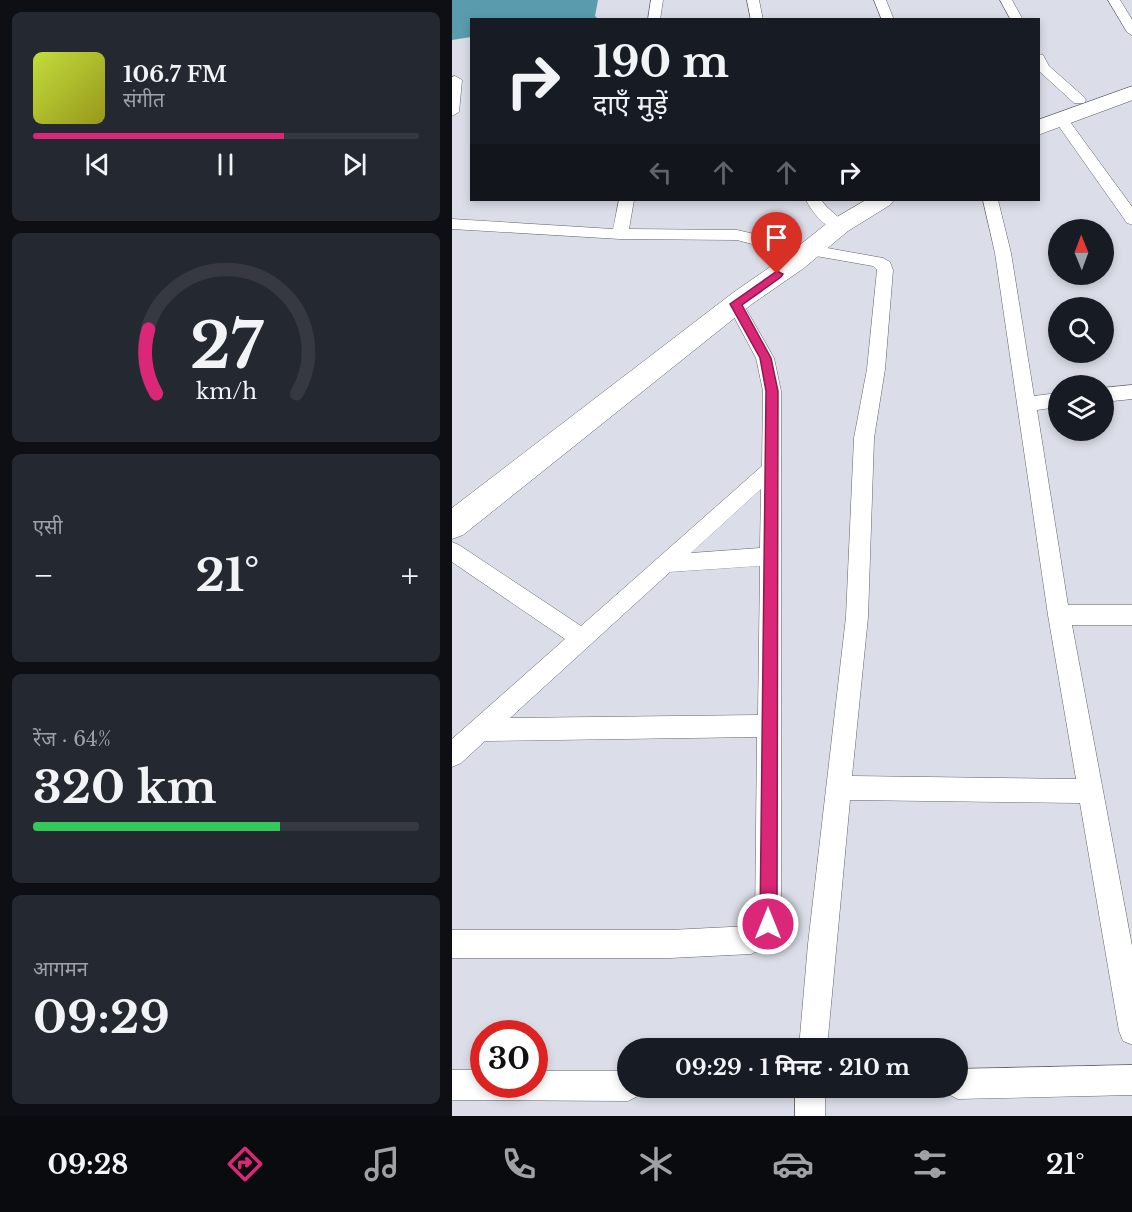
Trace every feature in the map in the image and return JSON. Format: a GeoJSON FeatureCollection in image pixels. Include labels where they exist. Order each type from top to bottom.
{"type":"FeatureCollection","features":[{"type":"Feature","properties":{"kind":"main road"},"geometry":{"type":"LineString","coordinates":[[1049,117],[1079,100],[1133,80]]}},
{"type":"Feature","properties":{"kind":"main road"},"geometry":{"type":"LineString","coordinates":[[1049,117],[1133,92]]}},
{"type":"Feature","properties":{"kind":"main road"},"geometry":{"type":"LineString","coordinates":[[805,257],[839,226],[880,201]]}},
{"type":"Feature","properties":{"kind":"main road"},"geometry":{"type":"LineString","coordinates":[[452,526],[736,304],[805,257],[862,228],[906,201]]}},
{"type":"Feature","properties":{"kind":"street"},"geometry":{"type":"LineString","coordinates":[[654,18],[657,0]]}},
{"type":"Feature","properties":{"kind":"street"},"geometry":{"type":"LineString","coordinates":[[753,0],[757,18]]}},
{"type":"Feature","properties":{"kind":"street"},"geometry":{"type":"LineString","coordinates":[[880,0],[887,18]]}},
{"type":"Feature","properties":{"kind":"street"},"geometry":{"type":"LineString","coordinates":[[1006,0],[1016,18]]}},
{"type":"Feature","properties":{"kind":"street"},"geometry":{"type":"LineString","coordinates":[[1114,0],[1133,32]]}},
{"type":"Feature","properties":{"kind":"street"},"geometry":{"type":"LineString","coordinates":[[1040,61],[1044,68],[1079,100]]}},
{"type":"Feature","properties":{"kind":"street"},"geometry":{"type":"LineString","coordinates":[[452,112],[454,80],[470,78]]}},
{"type":"Feature","properties":{"kind":"street"},"geometry":{"type":"LineString","coordinates":[[1049,117],[1133,220]]}},
{"type":"Feature","properties":{"kind":"street"},"geometry":{"type":"LineString","coordinates":[[620,234],[626,201]]}},
{"type":"Feature","properties":{"kind":"street"},"geometry":{"type":"LineString","coordinates":[[814,201],[823,213],[839,226]]}},
{"type":"Feature","properties":{"kind":"street"},"geometry":{"type":"LineString","coordinates":[[990,201],[1003,254],[1059,615],[1133,1031]]}},
{"type":"Feature","properties":{"kind":"street"},"geometry":{"type":"LineString","coordinates":[[452,224],[620,234],[737,235],[805,257],[877,262],[884,266],[876,369],[864,438],[857,617],[838,788],[815,1038]]}},
{"type":"Feature","properties":{"kind":"street"},"geometry":{"type":"LineString","coordinates":[[452,944],[670,944],[751,940],[762,935],[768,924],[772,391],[765,358],[736,304]]}},
{"type":"Feature","properties":{"kind":"street"},"geometry":{"type":"LineString","coordinates":[[1114,394],[1133,392]]}},
{"type":"Feature","properties":{"kind":"street"},"geometry":{"type":"LineString","coordinates":[[1026,404],[1048,401]]}},
{"type":"Feature","properties":{"kind":"street"},"geometry":{"type":"LineString","coordinates":[[452,755],[772,468]]}},
{"type":"Feature","properties":{"kind":"street"},"geometry":{"type":"LineString","coordinates":[[452,551],[581,638]]}},
{"type":"Feature","properties":{"kind":"street"},"geometry":{"type":"LineString","coordinates":[[665,564],[771,556]]}},
{"type":"Feature","properties":{"kind":"street"},"geometry":{"type":"LineString","coordinates":[[1059,615],[1133,615]]}},
{"type":"Feature","properties":{"kind":"street"},"geometry":{"type":"LineString","coordinates":[[480,730],[770,726]]}},
{"type":"Feature","properties":{"kind":"street"},"geometry":{"type":"LineString","coordinates":[[838,788],[1090,791]]}},
{"type":"Feature","properties":{"kind":"street"},"geometry":{"type":"LineString","coordinates":[[968,1084],[1133,1080]]}},
{"type":"Feature","properties":{"kind":"street"},"geometry":{"type":"LineString","coordinates":[[452,1085],[617,1086]]}},
{"type":"Feature","properties":{"kind":"street"},"geometry":{"type":"LineString","coordinates":[[810,1098],[810,1116]]}},
{"type":"Feature","properties":{"kind":"water"},"geometry":{"type":"Polygon","coordinates":[[[452,0],[598,0],[595,16],[597,18],[470,18],[470,37],[452,40],[452,0]]]}},
{"type":"Feature","properties":{"kind":"route"},"geometry":{"type":"LineString","coordinates":[[768,924],[772,391],[765,358],[736,304],[777,274]]}}]}
